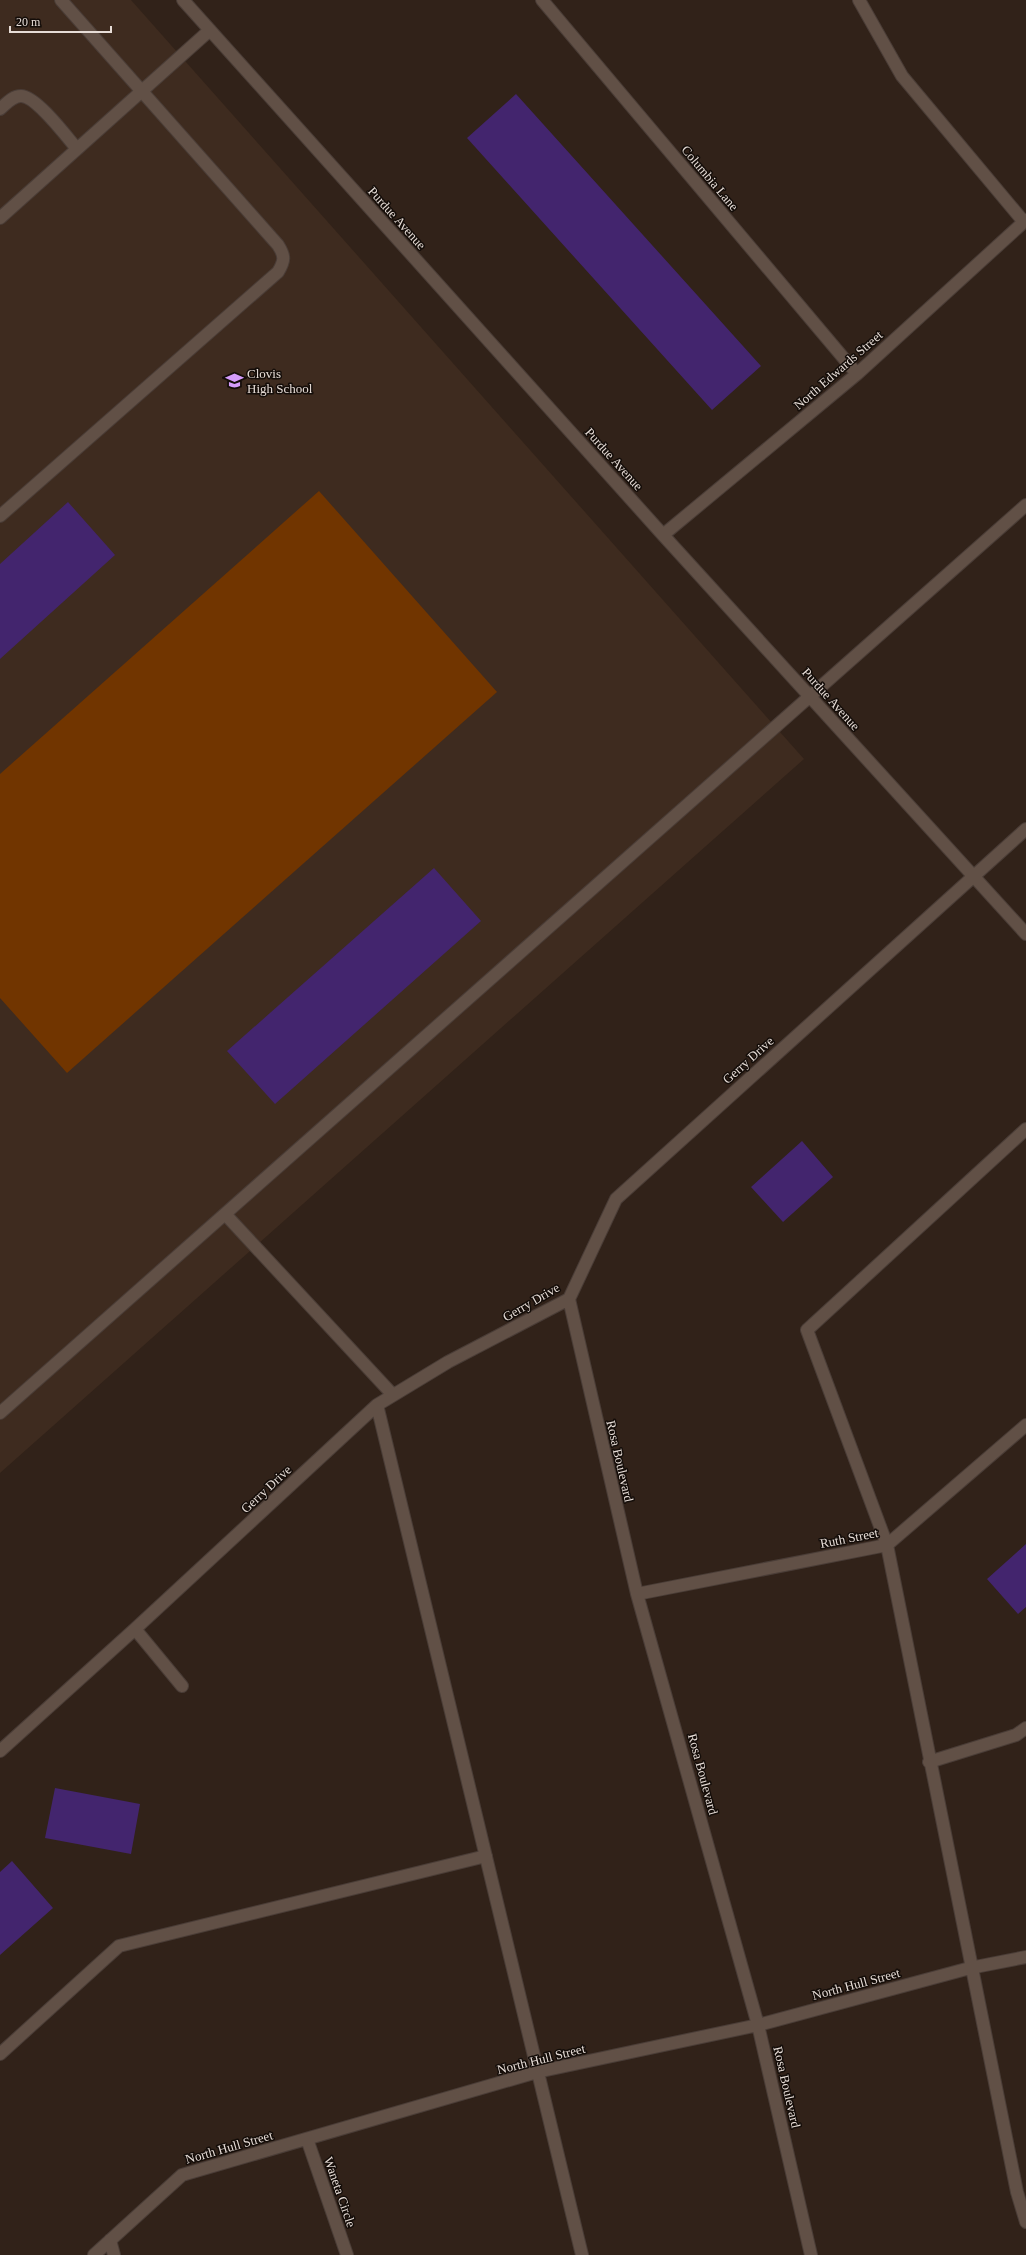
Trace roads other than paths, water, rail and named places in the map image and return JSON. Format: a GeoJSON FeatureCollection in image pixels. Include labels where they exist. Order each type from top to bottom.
{"type":"FeatureCollection","features":[{"type":"Feature","properties":{"kind":"street"},"geometry":{"type":"LineString","coordinates":[[0,516],[278,272],[284,261],[284,255],[278,244],[61,0]]}},
{"type":"Feature","properties":{"kind":"street","name":"Purdue Avenue"},"geometry":{"type":"LineString","coordinates":[[183,0],[663,535],[1026,934]]}},
{"type":"Feature","properties":{"kind":"street","name":"Columbia Lane"},"geometry":{"type":"LineString","coordinates":[[542,0],[857,374]]}},
{"type":"Feature","properties":{"kind":"street"},"geometry":{"type":"LineString","coordinates":[[859,0],[902,76],[1025,221]]}},
{"type":"Feature","properties":{"kind":"street"},"geometry":{"type":"LineString","coordinates":[[0,218],[210,30]]}},
{"type":"Feature","properties":{"kind":"street"},"geometry":{"type":"LineString","coordinates":[[0,109],[13,98],[20,96],[33,100],[77,149]]}},
{"type":"Feature","properties":{"kind":"street","name":"North Edwards Street"},"geometry":{"type":"LineString","coordinates":[[663,535],[857,374],[1025,221]]}},
{"type":"Feature","properties":{"kind":"street"},"geometry":{"type":"LineString","coordinates":[[0,1413],[1026,505]]}},
{"type":"Feature","properties":{"kind":"street","name":"Gerry Drive"},"geometry":{"type":"LineString","coordinates":[[0,1751],[135,1629],[377,1405],[448,1362],[569,1299],[616,1199],[973,875],[1026,829]]}},
{"type":"Feature","properties":{"kind":"street"},"geometry":{"type":"LineString","coordinates":[[1026,1129],[807,1330],[887,1545],[970,1968],[1022,2192],[1026,2222]]}},
{"type":"Feature","properties":{"kind":"street"},"geometry":{"type":"LineString","coordinates":[[225,1214],[393,1395]]}},
{"type":"Feature","properties":{"kind":"street","name":"Rosa Boulevard"},"geometry":{"type":"LineString","coordinates":[[569,1299],[637,1594],[758,2025],[811,2255]]}},
{"type":"Feature","properties":{"kind":"street"},"geometry":{"type":"LineString","coordinates":[[377,1405],[582,2255]]}},
{"type":"Feature","properties":{"kind":"street","name":"Ruth Street"},"geometry":{"type":"LineString","coordinates":[[637,1594],[887,1545],[1026,1425]]}},
{"type":"Feature","properties":{"kind":"street"},"geometry":{"type":"LineString","coordinates":[[135,1629],[182,1686]]}},
{"type":"Feature","properties":{"kind":"street"},"geometry":{"type":"LineString","coordinates":[[929,1762],[1016,1735],[1026,1728]]}},
{"type":"Feature","properties":{"kind":"street"},"geometry":{"type":"LineString","coordinates":[[0,2054],[119,1946],[486,1856]]}},
{"type":"Feature","properties":{"kind":"street","name":"North Hull Street"},"geometry":{"type":"LineString","coordinates":[[94,2255],[182,2175],[537,2072],[758,2025],[970,1968],[1026,1957]]}},
{"type":"Feature","properties":{"kind":"street","name":"Waneta Circle"},"geometry":{"type":"LineString","coordinates":[[307,2139],[347,2255]]}},
{"type":"Feature","properties":{"kind":"street"},"geometry":{"type":"LineString","coordinates":[[110,2240],[114,2255]]}},
{"type":"Feature","properties":{"kind":"place","name":"Clovis High School"},"geometry":{"type":"Point","coordinates":[234,380]}}]}
